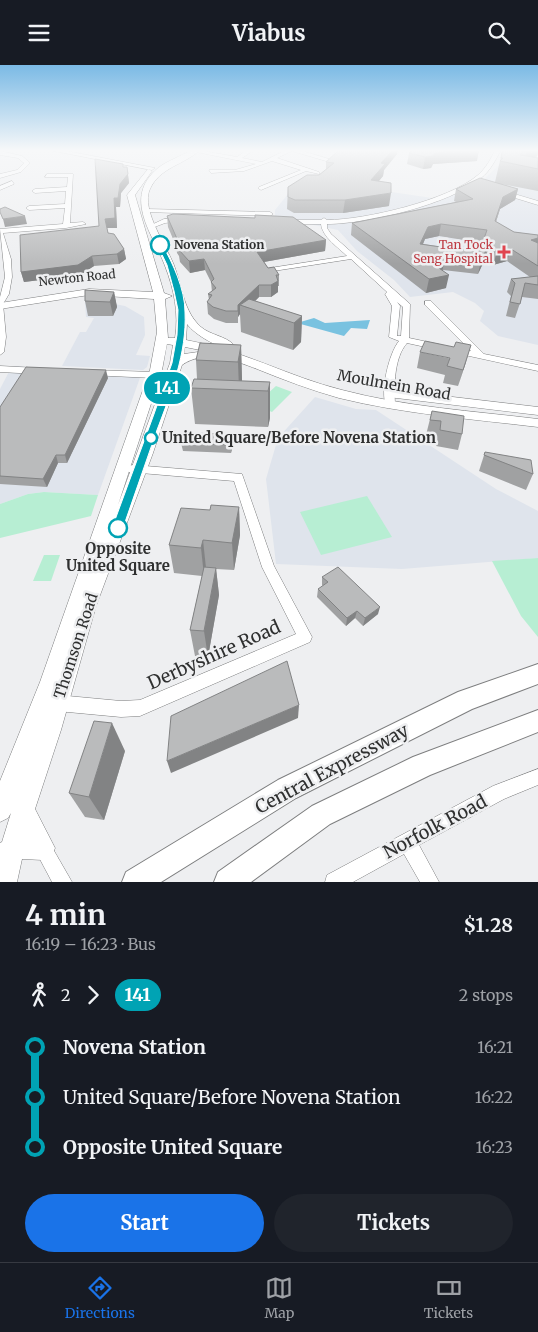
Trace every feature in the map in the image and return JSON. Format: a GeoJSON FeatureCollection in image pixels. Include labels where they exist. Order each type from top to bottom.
{"type":"FeatureCollection","features":[{"type":"Feature","properties":{"kind":"highway","name":"Central Expressway"},"geometry":{"type":"LineString","coordinates":[[136,882],[287,789],[466,700],[538,674]]}},
{"type":"Feature","properties":{"kind":"highway"},"geometry":{"type":"LineString","coordinates":[[228,882],[321,815],[422,766],[486,739],[538,721]]}},
{"type":"Feature","properties":{"kind":"main road","name":"Thomson Road"},"geometry":{"type":"LineString","coordinates":[[12,810],[57,703],[131,469],[162,336],[158,292],[148,250],[131,195],[135,188]]}},
{"type":"Feature","properties":{"kind":"main road","name":"Thomson Road"},"geometry":{"type":"LineString","coordinates":[[4,882],[12,810],[50,682],[131,469],[176,363],[182,310],[170,265],[148,213],[144,197],[147,188]]}},
{"type":"Feature","properties":{"kind":"main road","name":"Newton Road"},"geometry":{"type":"LineString","coordinates":[[1,304],[11,296],[96,287],[178,294]]}},
{"type":"Feature","properties":{"kind":"main road","name":"Newton Road"},"geometry":{"type":"LineString","coordinates":[[1,304],[89,292],[158,292]]}},
{"type":"Feature","properties":{"kind":"main road"},"geometry":{"type":"LineString","coordinates":[[182,310],[198,330],[230,350]]}},
{"type":"Feature","properties":{"kind":"main road","name":"Moulmein Road"},"geometry":{"type":"LineString","coordinates":[[162,336],[230,350],[339,386],[538,423]]}},
{"type":"Feature","properties":{"kind":"main road"},"geometry":{"type":"LineString","coordinates":[[176,363],[186,357],[230,350]]}},
{"type":"Feature","properties":{"kind":"main road","name":"Moulmein Road"},"geometry":{"type":"LineString","coordinates":[[392,397],[538,411]]}},
{"type":"Feature","properties":{"kind":"main road"},"geometry":{"type":"LineString","coordinates":[[12,810],[43,848]]}},
{"type":"Feature","properties":{"kind":"main road"},"geometry":{"type":"LineString","coordinates":[[6,853],[26,845],[43,848]]}},
{"type":"Feature","properties":{"kind":"street"},"geometry":{"type":"LineString","coordinates":[[148,213],[276,219],[328,226],[436,200],[466,188]]}},
{"type":"Feature","properties":{"kind":"street"},"geometry":{"type":"LineString","coordinates":[[35,191],[70,189],[66,226]]}},
{"type":"Feature","properties":{"kind":"street"},"geometry":{"type":"LineString","coordinates":[[494,189],[538,202]]}},
{"type":"Feature","properties":{"kind":"street"},"geometry":{"type":"LineString","coordinates":[[29,208],[67,206]]}},
{"type":"Feature","properties":{"kind":"street"},"geometry":{"type":"LineString","coordinates":[[249,222],[276,219],[321,224],[387,213]]}},
{"type":"Feature","properties":{"kind":"street"},"geometry":{"type":"LineString","coordinates":[[152,226],[164,221],[192,220]]}},
{"type":"Feature","properties":{"kind":"street"},"geometry":{"type":"LineString","coordinates":[[321,224],[347,256],[392,297],[396,306],[400,340]]}},
{"type":"Feature","properties":{"kind":"street"},"geometry":{"type":"LineString","coordinates":[[11,296],[3,264],[0,234],[82,225]]}},
{"type":"Feature","properties":{"kind":"street"},"geometry":{"type":"LineString","coordinates":[[274,267],[347,256],[407,306],[393,373],[392,397]]}},
{"type":"Feature","properties":{"kind":"street"},"geometry":{"type":"LineString","coordinates":[[428,303],[482,356]]}},
{"type":"Feature","properties":{"kind":"street"},"geometry":{"type":"LineString","coordinates":[[0,352],[2,337],[1,304]]}},
{"type":"Feature","properties":{"kind":"street"},"geometry":{"type":"LineString","coordinates":[[400,340],[538,368]]}},
{"type":"Feature","properties":{"kind":"street"},"geometry":{"type":"LineString","coordinates":[[0,369],[45,371]]}},
{"type":"Feature","properties":{"kind":"street"},"geometry":{"type":"LineString","coordinates":[[82,372],[154,375]]}},
{"type":"Feature","properties":{"kind":"street","name":"Derbyshire Road"},"geometry":{"type":"LineString","coordinates":[[57,703],[121,709],[140,708],[305,637],[266,563],[238,477],[131,469]]}},
{"type":"Feature","properties":{"kind":"street","name":"Norfolk Road"},"geometry":{"type":"LineString","coordinates":[[334,882],[499,792],[538,777]]}},
{"type":"Feature","properties":{"kind":"street"},"geometry":{"type":"LineString","coordinates":[[407,842],[430,882]]}},
{"type":"Feature","properties":{"kind":"street"},"geometry":{"type":"LineString","coordinates":[[43,848],[63,882]]}},
{"type":"Feature","properties":{"kind":"shaded area"},"geometry":{"type":"Polygon","coordinates":[[[297,188],[365,188],[432,198],[471,188],[538,188],[538,345],[498,336],[480,321],[484,311],[475,303],[453,292],[410,297],[394,280],[357,251],[338,230],[275,217],[275,210],[288,194],[297,188]]]}},
{"type":"Feature","properties":{"kind":"shaded area"},"geometry":{"type":"Polygon","coordinates":[[[99,301],[125,306],[144,317],[145,335],[136,355],[150,356],[147,367],[143,370],[62,366],[80,332],[86,332],[94,318],[86,317],[85,302],[99,301]]]}},
{"type":"Feature","properties":{"kind":"shaded area"},"geometry":{"type":"Polygon","coordinates":[[[12,366],[141,375],[98,495],[44,492],[28,494],[0,504],[0,389],[12,366]]]}},
{"type":"Feature","properties":{"kind":"shaded area"},"geometry":{"type":"Polygon","coordinates":[[[315,397],[356,409],[376,410],[496,489],[538,511],[538,558],[402,569],[276,564],[266,479],[278,438],[315,397]]]}},
{"type":"Feature","properties":{"kind":"green space"},"geometry":{"type":"Polygon","coordinates":[[[276,386],[292,392],[272,412],[255,405],[276,386]]]}},
{"type":"Feature","properties":{"kind":"green space"},"geometry":{"type":"Polygon","coordinates":[[[44,492],[98,495],[91,516],[0,538],[0,504],[28,494],[44,492]]]}},
{"type":"Feature","properties":{"kind":"green space"},"geometry":{"type":"Polygon","coordinates":[[[367,496],[392,537],[321,555],[300,512],[367,496]]]}},
{"type":"Feature","properties":{"kind":"green space"},"geometry":{"type":"Polygon","coordinates":[[[44,555],[60,555],[51,581],[33,581],[44,555]]]}},
{"type":"Feature","properties":{"kind":"green space"},"geometry":{"type":"Polygon","coordinates":[[[538,558],[538,637],[521,616],[492,561],[538,558]]]}},
{"type":"Feature","properties":{"kind":"water"},"geometry":{"type":"Polygon","coordinates":[[[314,318],[325,323],[370,320],[367,329],[351,328],[344,336],[297,323],[314,318]]]}},
{"type":"Feature","properties":{"kind":"building"},"geometry":{"type":"Polygon","coordinates":[[[97,188],[119,188],[118,198],[114,198],[115,218],[105,219],[108,233],[114,234],[124,249],[117,254],[92,256],[78,265],[21,272],[20,235],[99,226],[97,188]]]}},
{"type":"Feature","properties":{"kind":"building"},"geometry":{"type":"Polygon","coordinates":[[[288,188],[391,188],[391,193],[345,200],[295,200],[288,197],[288,188]]]}},
{"type":"Feature","properties":{"kind":"building"},"geometry":{"type":"Polygon","coordinates":[[[456,189],[518,189],[503,197],[495,221],[514,232],[538,235],[538,238],[531,240],[538,243],[538,266],[511,249],[497,252],[488,246],[481,261],[432,256],[444,264],[436,266],[449,275],[429,279],[352,223],[473,199],[456,189]],[[441,224],[428,227],[420,244],[462,250],[481,247],[487,230],[441,224]]]}},
{"type":"Feature","properties":{"kind":"building"},"geometry":{"type":"Polygon","coordinates":[[[5,207],[25,216],[3,219],[0,209],[5,207]]]}},
{"type":"Feature","properties":{"kind":"building"},"geometry":{"type":"Polygon","coordinates":[[[173,214],[255,218],[255,215],[293,217],[326,240],[257,252],[268,268],[274,267],[279,275],[276,275],[278,281],[271,285],[259,285],[238,305],[238,311],[226,311],[213,307],[207,302],[212,295],[208,294],[216,288],[211,282],[214,279],[204,259],[189,261],[179,250],[180,247],[176,242],[178,241],[167,216],[173,214]]]}},
{"type":"Feature","properties":{"kind":"building"},"geometry":{"type":"Polygon","coordinates":[[[538,276],[538,285],[525,283],[520,304],[510,302],[515,283],[511,279],[538,276]]]}},
{"type":"Feature","properties":{"kind":"building"},"geometry":{"type":"Polygon","coordinates":[[[85,290],[114,292],[110,302],[85,301],[85,290]]]}},
{"type":"Feature","properties":{"kind":"building"},"geometry":{"type":"Polygon","coordinates":[[[249,299],[302,316],[294,323],[240,305],[249,299]]]}},
{"type":"Feature","properties":{"kind":"building"},"geometry":{"type":"Polygon","coordinates":[[[425,341],[454,347],[456,342],[471,345],[463,370],[447,366],[450,358],[420,352],[425,341]]]}},
{"type":"Feature","properties":{"kind":"building"},"geometry":{"type":"Polygon","coordinates":[[[200,343],[241,345],[238,362],[196,360],[200,343]]]}},
{"type":"Feature","properties":{"kind":"building"},"geometry":{"type":"Polygon","coordinates":[[[26,367],[106,370],[65,455],[56,455],[43,479],[0,476],[0,407],[26,367]]]}},
{"type":"Feature","properties":{"kind":"building"},"geometry":{"type":"Polygon","coordinates":[[[194,379],[270,382],[268,391],[191,388],[194,379]]]}},
{"type":"Feature","properties":{"kind":"building"},"geometry":{"type":"Polygon","coordinates":[[[432,411],[464,416],[462,434],[440,430],[441,421],[430,420],[432,411]]]}},
{"type":"Feature","properties":{"kind":"building"},"geometry":{"type":"Polygon","coordinates":[[[184,433],[232,434],[231,445],[181,443],[184,433]]]}},
{"type":"Feature","properties":{"kind":"building"},"geometry":{"type":"Polygon","coordinates":[[[485,452],[531,460],[533,474],[484,455],[485,452]]]}},
{"type":"Feature","properties":{"kind":"building"},"geometry":{"type":"Polygon","coordinates":[[[211,505],[239,507],[232,543],[203,540],[201,548],[169,545],[181,508],[210,510],[211,505]]]}},
{"type":"Feature","properties":{"kind":"building"},"geometry":{"type":"Polygon","coordinates":[[[204,567],[216,568],[204,631],[190,630],[204,567]]]}},
{"type":"Feature","properties":{"kind":"building"},"geometry":{"type":"Polygon","coordinates":[[[338,567],[380,607],[365,618],[357,611],[347,618],[318,589],[328,582],[322,577],[338,567]]]}},
{"type":"Feature","properties":{"kind":"building"},"geometry":{"type":"Polygon","coordinates":[[[287,661],[299,705],[167,761],[171,716],[287,661]]]}},
{"type":"Feature","properties":{"kind":"building"},"geometry":{"type":"Polygon","coordinates":[[[94,721],[112,723],[89,797],[69,793],[94,721]]]}},
{"type":"Feature","properties":{"kind":"bus line","name":"141"},"geometry":{"type":"LineString","coordinates":[[118,528],[146,453],[176,363],[181,335],[182,310],[178,291],[170,265],[160,245]]}},
{"type":"Feature","properties":{"kind":"place","name":"Novena Station"},"geometry":{"type":"Point","coordinates":[160,245]}},
{"type":"Feature","properties":{"kind":"place","name":"Tan Tock Seng Hospital"},"geometry":{"type":"Point","coordinates":[504,252]}},
{"type":"Feature","properties":{"kind":"place","name":"United Square/Before Novena Station"},"geometry":{"type":"Point","coordinates":[151,438]}},
{"type":"Feature","properties":{"kind":"place","name":"Opposite United Square"},"geometry":{"type":"Point","coordinates":[118,528]}}]}
